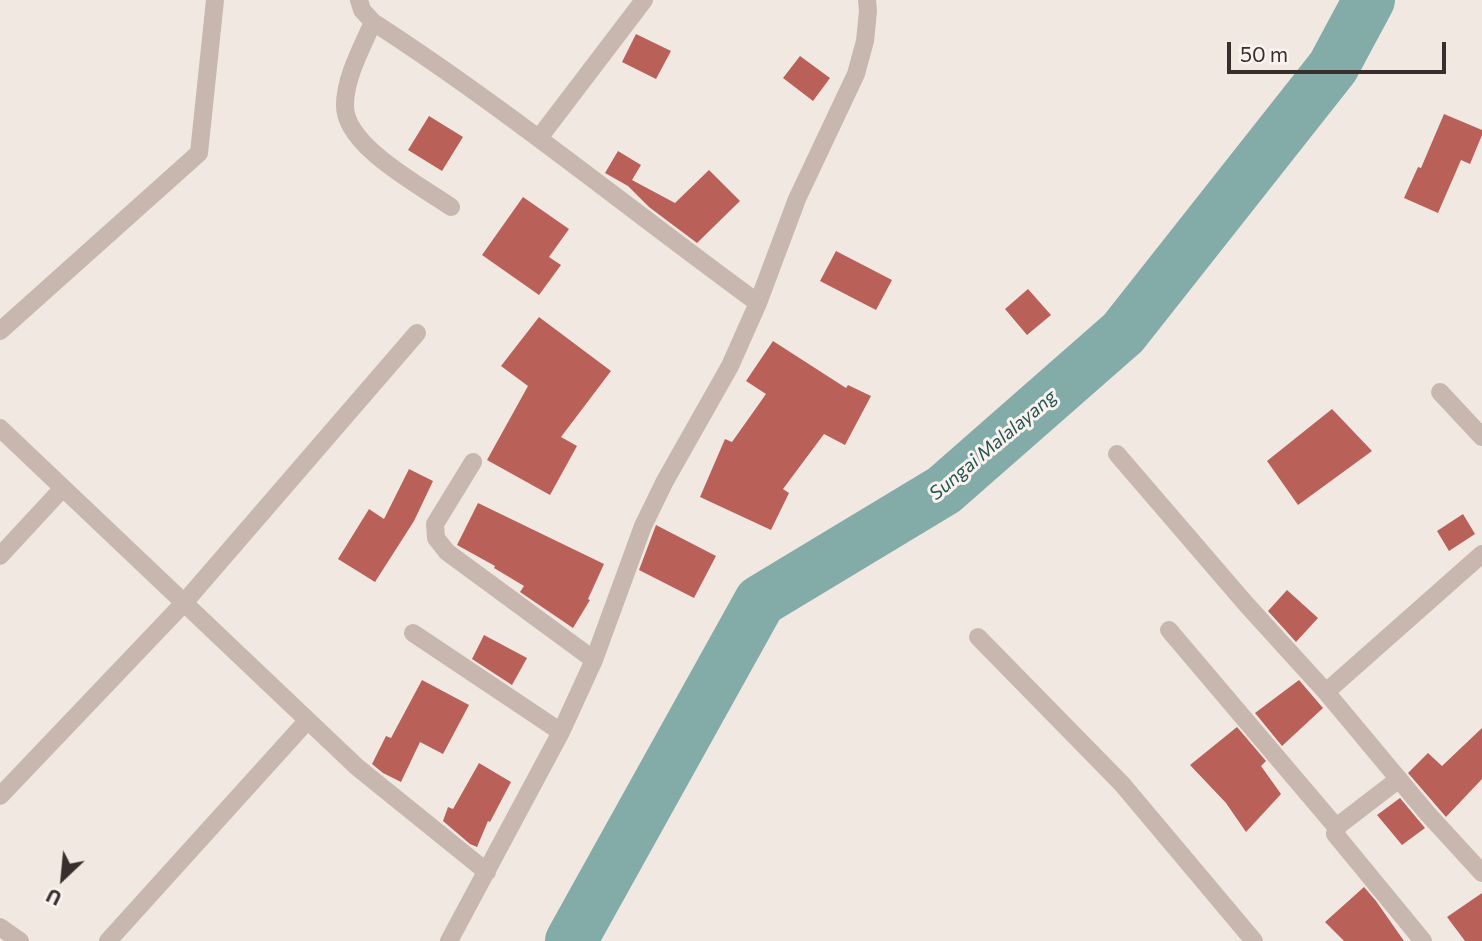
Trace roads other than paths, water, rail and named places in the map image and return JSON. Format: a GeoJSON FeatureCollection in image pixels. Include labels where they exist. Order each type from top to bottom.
{"type":"FeatureCollection","features":[{"type":"Feature","properties":{"kind":"street"},"geometry":{"type":"LineString","coordinates":[[0,331],[199,153],[215,0]]}},
{"type":"Feature","properties":{"kind":"street"},"geometry":{"type":"LineString","coordinates":[[359,0],[362,10],[373,22],[439,65],[758,303]]}},
{"type":"Feature","properties":{"kind":"street"},"geometry":{"type":"LineString","coordinates":[[539,138],[644,0]]}},
{"type":"Feature","properties":{"kind":"street"},"geometry":{"type":"LineString","coordinates":[[449,941],[561,732],[594,660],[643,526],[665,481],[730,366],[758,303],[797,199],[856,74],[865,41],[867,0]]}},
{"type":"Feature","properties":{"kind":"street"},"geometry":{"type":"LineString","coordinates":[[373,22],[349,84],[345,107],[352,131],[370,151],[452,207]]}},
{"type":"Feature","properties":{"kind":"street"},"geometry":{"type":"LineString","coordinates":[[0,796],[183,604],[417,333]]}},
{"type":"Feature","properties":{"kind":"street"},"geometry":{"type":"LineString","coordinates":[[1440,392],[1482,437]]}},
{"type":"Feature","properties":{"kind":"street"},"geometry":{"type":"LineString","coordinates":[[0,428],[357,767],[487,872]]}},
{"type":"Feature","properties":{"kind":"street"},"geometry":{"type":"LineString","coordinates":[[1117,454],[1482,873]]}},
{"type":"Feature","properties":{"kind":"street"},"geometry":{"type":"LineString","coordinates":[[473,463],[435,524],[436,538],[447,552],[594,660]]}},
{"type":"Feature","properties":{"kind":"street"},"geometry":{"type":"LineString","coordinates":[[0,556],[62,489]]}},
{"type":"Feature","properties":{"kind":"street"},"geometry":{"type":"LineString","coordinates":[[1326,692],[1482,554]]}},
{"type":"Feature","properties":{"kind":"street"},"geometry":{"type":"LineString","coordinates":[[1169,630],[1337,828]]}},
{"type":"Feature","properties":{"kind":"street"},"geometry":{"type":"LineString","coordinates":[[413,634],[561,732]]}},
{"type":"Feature","properties":{"kind":"street"},"geometry":{"type":"LineString","coordinates":[[978,637],[1122,784],[1254,941]]}},
{"type":"Feature","properties":{"kind":"street"},"geometry":{"type":"LineString","coordinates":[[108,941],[307,721]]}},
{"type":"Feature","properties":{"kind":"street"},"geometry":{"type":"LineString","coordinates":[[1399,779],[1337,828],[1335,836],[1423,941]]}},
{"type":"Feature","properties":{"kind":"street"},"geometry":{"type":"LineString","coordinates":[[0,927],[20,941]]}},
{"type":"Feature","properties":{"kind":"waterway","name":"Sungai Malalayang"},"geometry":{"type":"LineString","coordinates":[[571,941],[760,601],[944,490],[1123,333],[1333,67],[1369,0]]}}]}
